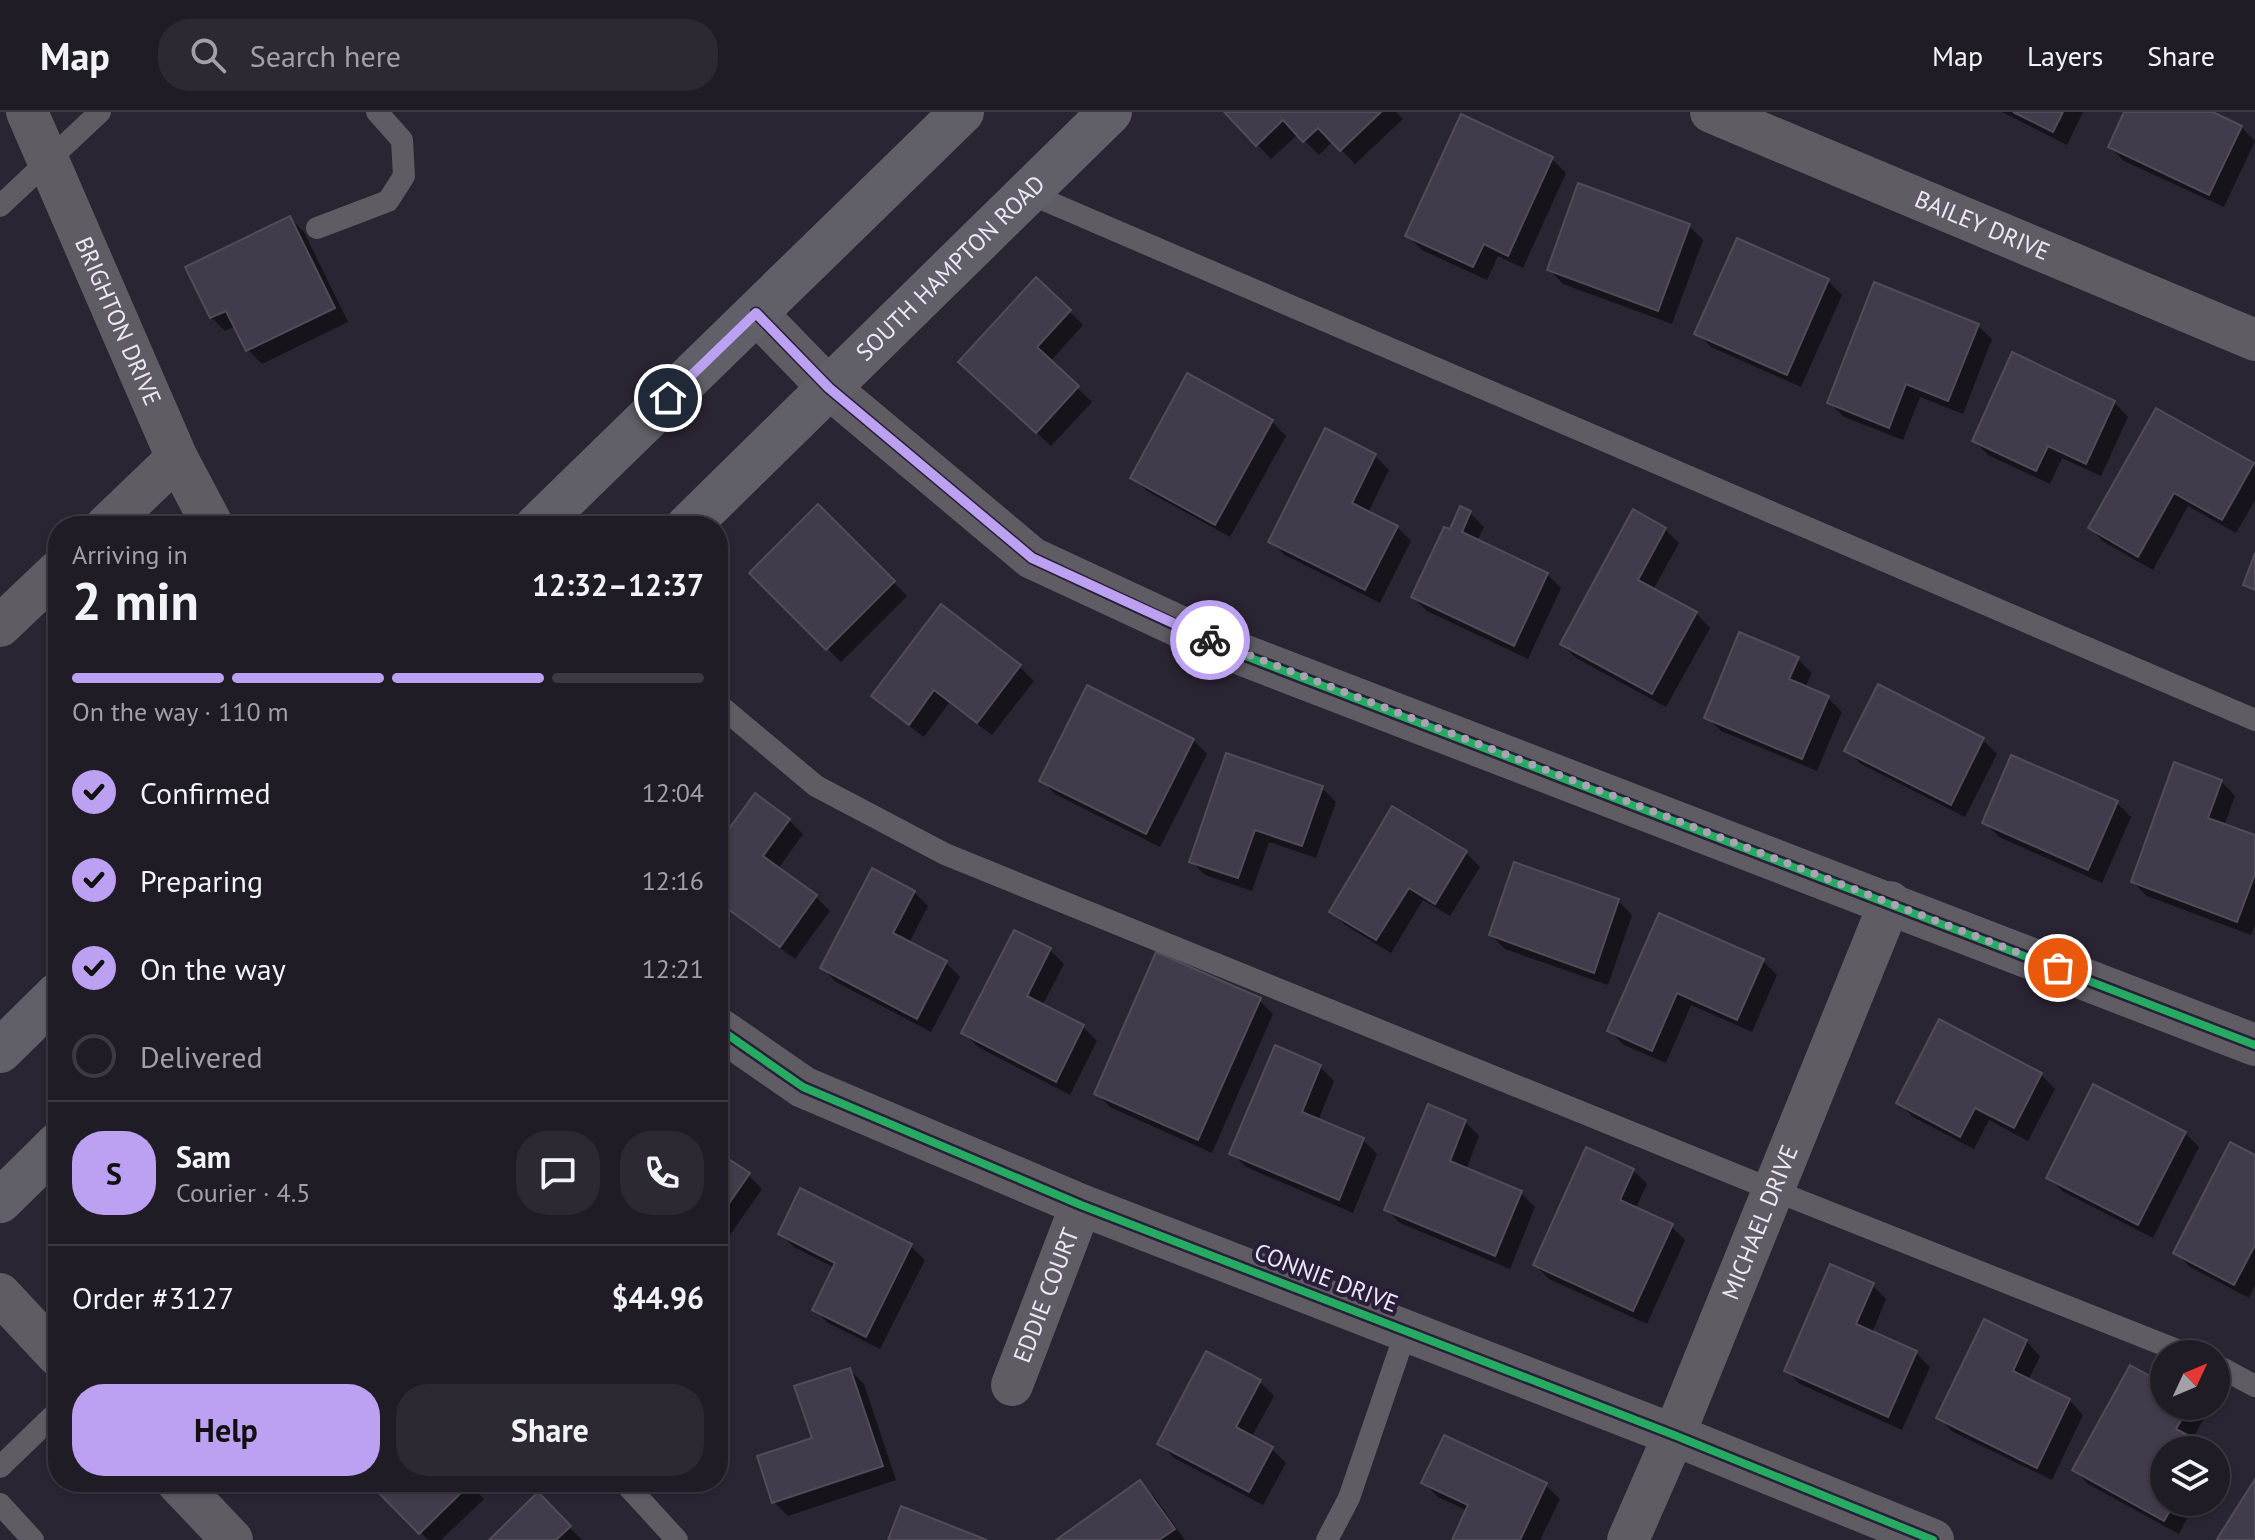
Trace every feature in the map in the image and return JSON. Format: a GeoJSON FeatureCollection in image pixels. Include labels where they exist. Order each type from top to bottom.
{"type":"FeatureCollection","features":[{"type":"Feature","properties":{"kind":"main road"},"geometry":{"type":"LineString","coordinates":[[547,516],[962,112]]}},
{"type":"Feature","properties":{"kind":"main road","name":"SOUTH HAMPTON ROAD"},"geometry":{"type":"LineString","coordinates":[[698,516],[1110,112]]}},
{"type":"Feature","properties":{"kind":"main road"},"geometry":{"type":"LineString","coordinates":[[0,1051],[48,1004]]}},
{"type":"Feature","properties":{"kind":"main road"},"geometry":{"type":"LineString","coordinates":[[0,1201],[48,1154]]}},
{"type":"Feature","properties":{"kind":"street","name":"BRIGHTON DRIVE"},"geometry":{"type":"LineString","coordinates":[[27,112],[177,458],[208,516]]}},
{"type":"Feature","properties":{"kind":"street","name":"BAILEY DRIVE"},"geometry":{"type":"LineString","coordinates":[[1711,112],[2255,340]]}},
{"type":"Feature","properties":{"kind":"street"},"geometry":{"type":"LineString","coordinates":[[756,313],[829,388],[1032,558],[1230,650],[2255,1045]]}},
{"type":"Feature","properties":{"kind":"street"},"geometry":{"type":"LineString","coordinates":[[116,516],[177,458]]}},
{"type":"Feature","properties":{"kind":"street"},"geometry":{"type":"LineString","coordinates":[[0,626],[48,580]]}},
{"type":"Feature","properties":{"kind":"street","name":"MICHAEL DRIVE"},"geometry":{"type":"LineString","coordinates":[[1628,1540],[1674,1435],[1890,902]]}},
{"type":"Feature","properties":{"kind":"street","name":"CONNIE DRIVE"},"geometry":{"type":"LineString","coordinates":[[728,1035],[803,1087],[1081,1205],[1674,1435],[1933,1540]]}},
{"type":"Feature","properties":{"kind":"street","name":"EDDIE COURT"},"geometry":{"type":"LineString","coordinates":[[1012,1385],[1081,1205]]}},
{"type":"Feature","properties":{"kind":"street"},"geometry":{"type":"LineString","coordinates":[[0,1294],[48,1345]]}},
{"type":"Feature","properties":{"kind":"street"},"geometry":{"type":"LineString","coordinates":[[186,1492],[232,1540]]}},
{"type":"Feature","properties":{"kind":"lane"},"geometry":{"type":"LineString","coordinates":[[0,206],[100,112]]}},
{"type":"Feature","properties":{"kind":"lane"},"geometry":{"type":"LineString","coordinates":[[317,228],[388,201],[404,176],[402,140],[377,112]]}},
{"type":"Feature","properties":{"kind":"lane"},"geometry":{"type":"LineString","coordinates":[[1028,193],[2255,720]]}},
{"type":"Feature","properties":{"kind":"lane"},"geometry":{"type":"LineString","coordinates":[[728,712],[816,786],[945,854],[2152,1340]]}},
{"type":"Feature","properties":{"kind":"lane"},"geometry":{"type":"LineString","coordinates":[[1327,1540],[1349,1498],[1406,1331]]}},
{"type":"Feature","properties":{"kind":"lane"},"geometry":{"type":"LineString","coordinates":[[2230,1373],[2255,1386]]}},
{"type":"Feature","properties":{"kind":"lane"},"geometry":{"type":"LineString","coordinates":[[0,1467],[48,1421]]}},
{"type":"Feature","properties":{"kind":"lane"},"geometry":{"type":"LineString","coordinates":[[633,1492],[677,1540]]}},
{"type":"Feature","properties":{"kind":"lane"},"geometry":{"type":"LineString","coordinates":[[0,1504],[33,1540]]}},
{"type":"Feature","properties":{"kind":"building"},"geometry":{"type":"Polygon","coordinates":[[[1224,112],[1381,112],[1340,151],[1318,128],[1303,142],[1283,120],[1256,146],[1224,112]]]}},
{"type":"Feature","properties":{"kind":"building"},"geometry":{"type":"Polygon","coordinates":[[[2013,112],[2063,112],[2053,132],[2013,112]]]}},
{"type":"Feature","properties":{"kind":"building"},"geometry":{"type":"Polygon","coordinates":[[[2124,112],[2213,112],[2242,126],[2209,195],[2108,147],[2124,112]]]}},
{"type":"Feature","properties":{"kind":"building"},"geometry":{"type":"Polygon","coordinates":[[[1461,114],[1553,157],[1508,256],[1484,244],[1473,267],[1405,236],[1461,114]]]}},
{"type":"Feature","properties":{"kind":"building"},"geometry":{"type":"Polygon","coordinates":[[[1578,183],[1690,224],[1658,311],[1547,270],[1578,183]]]}},
{"type":"Feature","properties":{"kind":"building"},"geometry":{"type":"Polygon","coordinates":[[[290,216],[335,308],[246,351],[226,311],[210,318],[185,267],[290,216]]]}},
{"type":"Feature","properties":{"kind":"building"},"geometry":{"type":"Polygon","coordinates":[[[1737,238],[1829,279],[1787,375],[1694,334],[1737,238]]]}},
{"type":"Feature","properties":{"kind":"building"},"geometry":{"type":"Polygon","coordinates":[[[1036,277],[1071,310],[1037,347],[1079,386],[1036,433],[958,362],[1036,277]]]}},
{"type":"Feature","properties":{"kind":"building"},"geometry":{"type":"Polygon","coordinates":[[[1874,282],[1979,324],[1948,401],[1906,384],[1889,428],[1827,403],[1874,282]]]}},
{"type":"Feature","properties":{"kind":"building"},"geometry":{"type":"Polygon","coordinates":[[[2012,352],[2115,401],[2086,464],[2048,446],[2036,471],[1972,441],[2012,352]]]}},
{"type":"Feature","properties":{"kind":"building"},"geometry":{"type":"Polygon","coordinates":[[[1187,373],[1273,420],[1215,525],[1130,478],[1187,373]]]}},
{"type":"Feature","properties":{"kind":"building"},"geometry":{"type":"Polygon","coordinates":[[[2156,408],[2254,463],[2222,520],[2174,493],[2138,557],[2088,528],[2156,408]]]}},
{"type":"Feature","properties":{"kind":"building"},"geometry":{"type":"Polygon","coordinates":[[[1325,428],[1376,454],[1352,503],[1398,526],[1365,590],[1268,542],[1325,428]]]}},
{"type":"Feature","properties":{"kind":"building"},"geometry":{"type":"Polygon","coordinates":[[[818,504],[895,581],[826,650],[749,573],[818,504]]]}},
{"type":"Feature","properties":{"kind":"building"},"geometry":{"type":"Polygon","coordinates":[[[1460,506],[1471,511],[1462,532],[1548,573],[1514,646],[1411,597],[1444,527],[1450,529],[1460,506]]]}},
{"type":"Feature","properties":{"kind":"building"},"geometry":{"type":"Polygon","coordinates":[[[1633,509],[1666,528],[1638,580],[1697,612],[1652,694],[1560,644],[1633,509]]]}},
{"type":"Feature","properties":{"kind":"building"},"geometry":{"type":"Polygon","coordinates":[[[2255,553],[2255,590],[2243,585],[2255,553]]]}},
{"type":"Feature","properties":{"kind":"building"},"geometry":{"type":"Polygon","coordinates":[[[941,604],[1021,665],[977,723],[934,690],[909,725],[871,696],[941,604]]]}},
{"type":"Feature","properties":{"kind":"building"},"geometry":{"type":"Polygon","coordinates":[[[1739,632],[1799,657],[1789,679],[1829,696],[1802,759],[1704,718],[1739,632]]]}},
{"type":"Feature","properties":{"kind":"building"},"geometry":{"type":"Polygon","coordinates":[[[1878,684],[1984,738],[1951,805],[1844,751],[1878,684]]]}},
{"type":"Feature","properties":{"kind":"building"},"geometry":{"type":"Polygon","coordinates":[[[1087,685],[1194,739],[1146,834],[1039,781],[1087,685]]]}},
{"type":"Feature","properties":{"kind":"building"},"geometry":{"type":"Polygon","coordinates":[[[1226,753],[1323,786],[1302,846],[1255,830],[1238,878],[1189,862],[1226,753]]]}},
{"type":"Feature","properties":{"kind":"building"},"geometry":{"type":"Polygon","coordinates":[[[2011,755],[2118,801],[2088,870],[1982,823],[2011,755]]]}},
{"type":"Feature","properties":{"kind":"building"},"geometry":{"type":"Polygon","coordinates":[[[2174,762],[2222,780],[2208,818],[2255,835],[2255,874],[2237,922],[2131,882],[2174,762]]]}},
{"type":"Feature","properties":{"kind":"building"},"geometry":{"type":"Polygon","coordinates":[[[755,793],[790,819],[763,856],[817,895],[780,947],[728,909],[728,830],[755,793]]]}},
{"type":"Feature","properties":{"kind":"building"},"geometry":{"type":"Polygon","coordinates":[[[1392,806],[1467,851],[1435,904],[1409,888],[1376,940],[1329,912],[1392,806]]]}},
{"type":"Feature","properties":{"kind":"building"},"geometry":{"type":"Polygon","coordinates":[[[1514,862],[1619,899],[1594,973],[1489,935],[1514,862]]]}},
{"type":"Feature","properties":{"kind":"building"},"geometry":{"type":"Polygon","coordinates":[[[872,868],[915,891],[893,933],[947,961],[917,1019],[820,968],[872,868]]]}},
{"type":"Feature","properties":{"kind":"building"},"geometry":{"type":"Polygon","coordinates":[[[1659,913],[1764,959],[1737,1020],[1677,993],[1652,1051],[1607,1031],[1659,913]]]}},
{"type":"Feature","properties":{"kind":"building"},"geometry":{"type":"Polygon","coordinates":[[[1014,930],[1051,948],[1027,996],[1084,1025],[1056,1082],[961,1033],[1014,930]]]}},
{"type":"Feature","properties":{"kind":"building"},"geometry":{"type":"Polygon","coordinates":[[[1156,952],[1261,998],[1198,1140],[1094,1094],[1156,952]]]}},
{"type":"Feature","properties":{"kind":"building"},"geometry":{"type":"Polygon","coordinates":[[[1939,1019],[2042,1073],[2014,1128],[1975,1108],[1960,1137],[1896,1103],[1939,1019]]]}},
{"type":"Feature","properties":{"kind":"building"},"geometry":{"type":"Polygon","coordinates":[[[1275,1045],[1321,1065],[1302,1112],[1364,1138],[1339,1200],[1229,1154],[1275,1045]]]}},
{"type":"Feature","properties":{"kind":"building"},"geometry":{"type":"Polygon","coordinates":[[[2093,1084],[2186,1132],[2138,1225],[2046,1178],[2093,1084]]]}},
{"type":"Feature","properties":{"kind":"building"},"geometry":{"type":"Polygon","coordinates":[[[1428,1104],[1466,1120],[1450,1161],[1522,1191],[1495,1256],[1384,1210],[1428,1104]]]}},
{"type":"Feature","properties":{"kind":"building"},"geometry":{"type":"Polygon","coordinates":[[[2230,1142],[2255,1155],[2255,1245],[2234,1285],[2173,1253],[2230,1142]]]}},
{"type":"Feature","properties":{"kind":"building"},"geometry":{"type":"Polygon","coordinates":[[[1586,1147],[1634,1169],[1620,1200],[1673,1224],[1633,1311],[1533,1265],[1586,1147]]]}},
{"type":"Feature","properties":{"kind":"building"},"geometry":{"type":"Polygon","coordinates":[[[728,1159],[750,1173],[728,1205],[728,1159]]]}},
{"type":"Feature","properties":{"kind":"building"},"geometry":{"type":"Polygon","coordinates":[[[800,1188],[912,1244],[866,1337],[812,1310],[835,1263],[778,1234],[800,1188]]]}},
{"type":"Feature","properties":{"kind":"building"},"geometry":{"type":"Polygon","coordinates":[[[1830,1264],[1874,1283],[1856,1324],[1917,1351],[1888,1417],[1784,1371],[1830,1264]]]}},
{"type":"Feature","properties":{"kind":"building"},"geometry":{"type":"Polygon","coordinates":[[[1984,1319],[2027,1340],[2013,1371],[2070,1399],[2037,1468],[1936,1418],[1984,1319]]]}},
{"type":"Feature","properties":{"kind":"building"},"geometry":{"type":"Polygon","coordinates":[[[1206,1351],[1261,1380],[1236,1427],[1273,1447],[1249,1492],[1157,1444],[1206,1351]]]}},
{"type":"Feature","properties":{"kind":"building"},"geometry":{"type":"Polygon","coordinates":[[[2130,1365],[2150,1376],[2150,1420],[2181,1420],[2176,1429],[2189,1436],[2150,1436],[2150,1513],[2072,1470],[2130,1365]]]}},
{"type":"Feature","properties":{"kind":"building"},"geometry":{"type":"Polygon","coordinates":[[[850,1368],[883,1466],[772,1503],[757,1456],[812,1438],[794,1386],[850,1368]]]}},
{"type":"Feature","properties":{"kind":"building"},"geometry":{"type":"Polygon","coordinates":[[[1444,1435],[1547,1483],[1520,1540],[1452,1540],[1468,1505],[1421,1483],[1444,1435]]]}},
{"type":"Feature","properties":{"kind":"building"},"geometry":{"type":"Polygon","coordinates":[[[2255,1479],[2255,1540],[2217,1539],[2255,1479]]]}},
{"type":"Feature","properties":{"kind":"building"},"geometry":{"type":"Polygon","coordinates":[[[1140,1480],[1175,1529],[1159,1540],[1056,1540],[1140,1480]]]}},
{"type":"Feature","properties":{"kind":"building"},"geometry":{"type":"Polygon","coordinates":[[[378,1492],[462,1492],[419,1534],[378,1492]]]}},
{"type":"Feature","properties":{"kind":"building"},"geometry":{"type":"Polygon","coordinates":[[[538,1492],[571,1526],[556,1540],[489,1540],[538,1492]]]}},
{"type":"Feature","properties":{"kind":"building"},"geometry":{"type":"Polygon","coordinates":[[[901,1506],[987,1540],[888,1540],[901,1506]]]}},
{"type":"Feature","properties":{"kind":"cycle path"},"geometry":{"type":"LineString","coordinates":[[756,313],[829,388],[1032,558],[1230,650],[2255,1045]]}},
{"type":"Feature","properties":{"kind":"cycle path"},"geometry":{"type":"LineString","coordinates":[[728,1035],[803,1087],[1081,1205],[1674,1435],[1933,1540]]}},
{"type":"Feature","properties":{"kind":"way so far"},"geometry":{"type":"LineString","coordinates":[[1210,640],[2058,968]]}},
{"type":"Feature","properties":{"kind":"route"},"geometry":{"type":"LineString","coordinates":[[668,398],[756,313],[829,388],[1032,558],[1210,640]]}}]}
